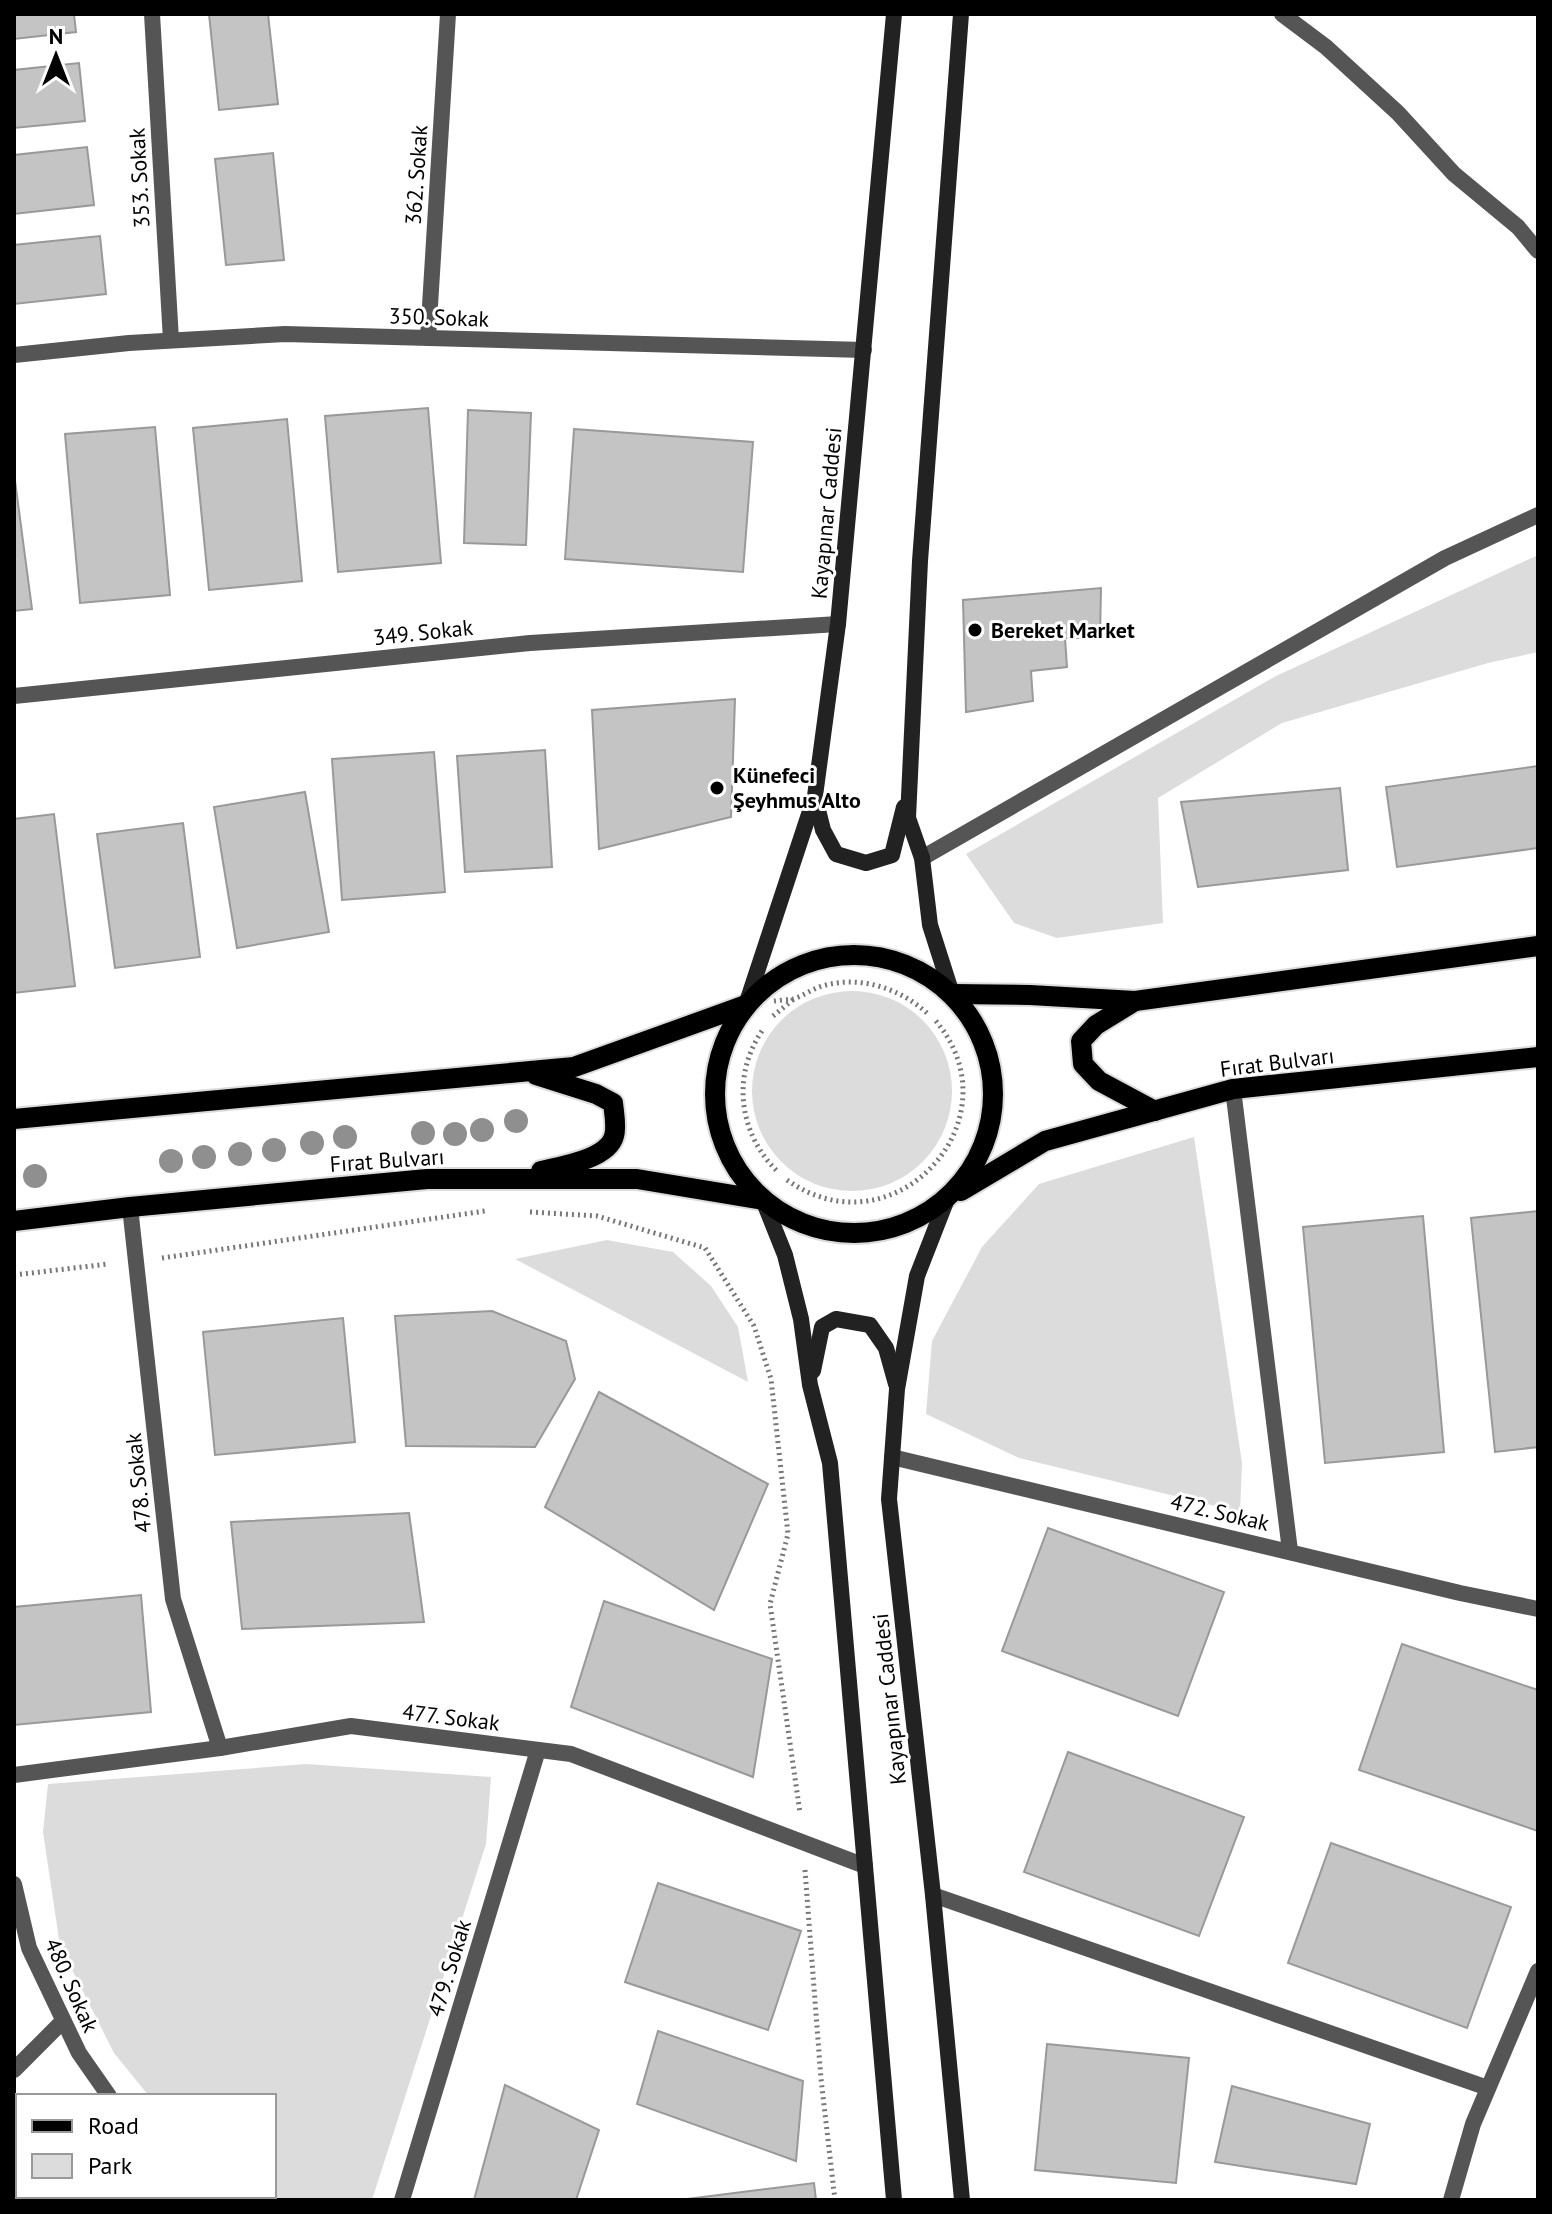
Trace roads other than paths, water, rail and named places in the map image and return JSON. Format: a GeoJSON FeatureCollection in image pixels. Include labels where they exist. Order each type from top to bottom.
{"type":"FeatureCollection","features":[{"type":"Feature","properties":{"kind":"main road","name":"Kayapınar Caddesi"},"geometry":{"type":"LineString","coordinates":[[746,1005],[815,796],[838,624],[894,14]]}},
{"type":"Feature","properties":{"kind":"main road"},"geometry":{"type":"LineString","coordinates":[[952,994],[930,925],[922,858],[908,818],[920,561],[961,14]]}},
{"type":"Feature","properties":{"kind":"main road"},"geometry":{"type":"LineString","coordinates":[[815,796],[823,830],[836,854],[866,863],[892,855],[910,785]]}},
{"type":"Feature","properties":{"kind":"main road"},"geometry":{"type":"LineString","coordinates":[[952,994],[1135,1001],[1538,946]]}},
{"type":"Feature","properties":{"kind":"main road"},"geometry":{"type":"LineString","coordinates":[[870,954],[915,967],[952,994],[980,1030],[993,1074],[992,1120],[976,1163],[947,1199],[914,1221],[875,1232],[835,1233],[797,1222],[763,1200],[734,1168],[717,1128],[714,1085],[723,1042],[746,1005],[780,974],[823,957],[870,954]]}},
{"type":"Feature","properties":{"kind":"main road"},"geometry":{"type":"LineString","coordinates":[[1135,1001],[1096,1025],[1081,1041],[1083,1064],[1099,1081],[1155,1111]]}},
{"type":"Feature","properties":{"kind":"main road"},"geometry":{"type":"LineString","coordinates":[[14,1119],[574,1067],[746,1005]]}},
{"type":"Feature","properties":{"kind":"main road","name":"Fırat Bulvarı"},"geometry":{"type":"LineString","coordinates":[[947,1199],[1045,1141],[1233,1089],[1538,1057]]}},
{"type":"Feature","properties":{"kind":"main road"},"geometry":{"type":"LineString","coordinates":[[514,1179],[586,1159],[607,1149],[615,1135],[613,1103],[596,1094],[525,1072]]}},
{"type":"Feature","properties":{"kind":"main road","name":"Fırat Bulvarı"},"geometry":{"type":"LineString","coordinates":[[14,1221],[427,1179],[637,1179],[763,1200]]}},
{"type":"Feature","properties":{"kind":"main road","name":"Kayapınar Caddesi"},"geometry":{"type":"LineString","coordinates":[[947,1199],[917,1276],[897,1389],[889,1499],[933,1895],[962,2200]]}},
{"type":"Feature","properties":{"kind":"main road","name":"Kayapınar Caddesi"},"geometry":{"type":"LineString","coordinates":[[763,1200],[788,1268],[801,1319],[810,1385],[830,1463],[894,2200]]}},
{"type":"Feature","properties":{"kind":"main road"},"geometry":{"type":"LineString","coordinates":[[810,1385],[822,1327],[836,1319],[870,1325],[886,1348],[897,1389]]}},
{"type":"Feature","properties":{"kind":"street","name":"353. Sokak"},"geometry":{"type":"LineString","coordinates":[[152,14],[171,340]]}},
{"type":"Feature","properties":{"kind":"street","name":"362. Sokak"},"geometry":{"type":"LineString","coordinates":[[428,338],[448,14]]}},
{"type":"Feature","properties":{"kind":"street"},"geometry":{"type":"LineString","coordinates":[[1282,14],[1326,47],[1388,104],[1454,174],[1518,227],[1538,251]]}},
{"type":"Feature","properties":{"kind":"street","name":"350. Sokak"},"geometry":{"type":"LineString","coordinates":[[14,355],[171,340],[285,334],[864,350]]}},
{"type":"Feature","properties":{"kind":"street"},"geometry":{"type":"LineString","coordinates":[[922,858],[1445,558],[1538,515]]}},
{"type":"Feature","properties":{"kind":"street","name":"349. Sokak"},"geometry":{"type":"LineString","coordinates":[[14,696],[530,643],[838,624]]}},
{"type":"Feature","properties":{"kind":"street"},"geometry":{"type":"LineString","coordinates":[[1233,1089],[1290,1551]]}},
{"type":"Feature","properties":{"kind":"street","name":"478. Sokak"},"geometry":{"type":"LineString","coordinates":[[130,1207],[173,1599],[220,1748]]}},
{"type":"Feature","properties":{"kind":"street","name":"472. Sokak"},"geometry":{"type":"LineString","coordinates":[[892,1457],[1538,1609]]}},
{"type":"Feature","properties":{"kind":"street","name":"477. Sokak"},"geometry":{"type":"LineString","coordinates":[[14,1775],[220,1748],[351,1726],[571,1754],[865,1866]]}},
{"type":"Feature","properties":{"kind":"street","name":"479. Sokak"},"geometry":{"type":"LineString","coordinates":[[402,2200],[538,1750]]}},
{"type":"Feature","properties":{"kind":"street","name":"480. Sokak"},"geometry":{"type":"LineString","coordinates":[[14,1884],[29,1948],[79,2053],[108,2094]]}},
{"type":"Feature","properties":{"kind":"street"},"geometry":{"type":"LineString","coordinates":[[933,1895],[1488,2088]]}},
{"type":"Feature","properties":{"kind":"street"},"geometry":{"type":"LineString","coordinates":[[1451,2200],[1473,2124],[1538,1971]]}},
{"type":"Feature","properties":{"kind":"street"},"geometry":{"type":"LineString","coordinates":[[14,2070],[63,2021]]}},
{"type":"Feature","properties":{"kind":"place","name":"Bereket Market"},"geometry":{"type":"Point","coordinates":[975,630]}},
{"type":"Feature","properties":{"kind":"place","name":"Künefeci Şeyhmus Alto"},"geometry":{"type":"Point","coordinates":[717,788]}}]}
